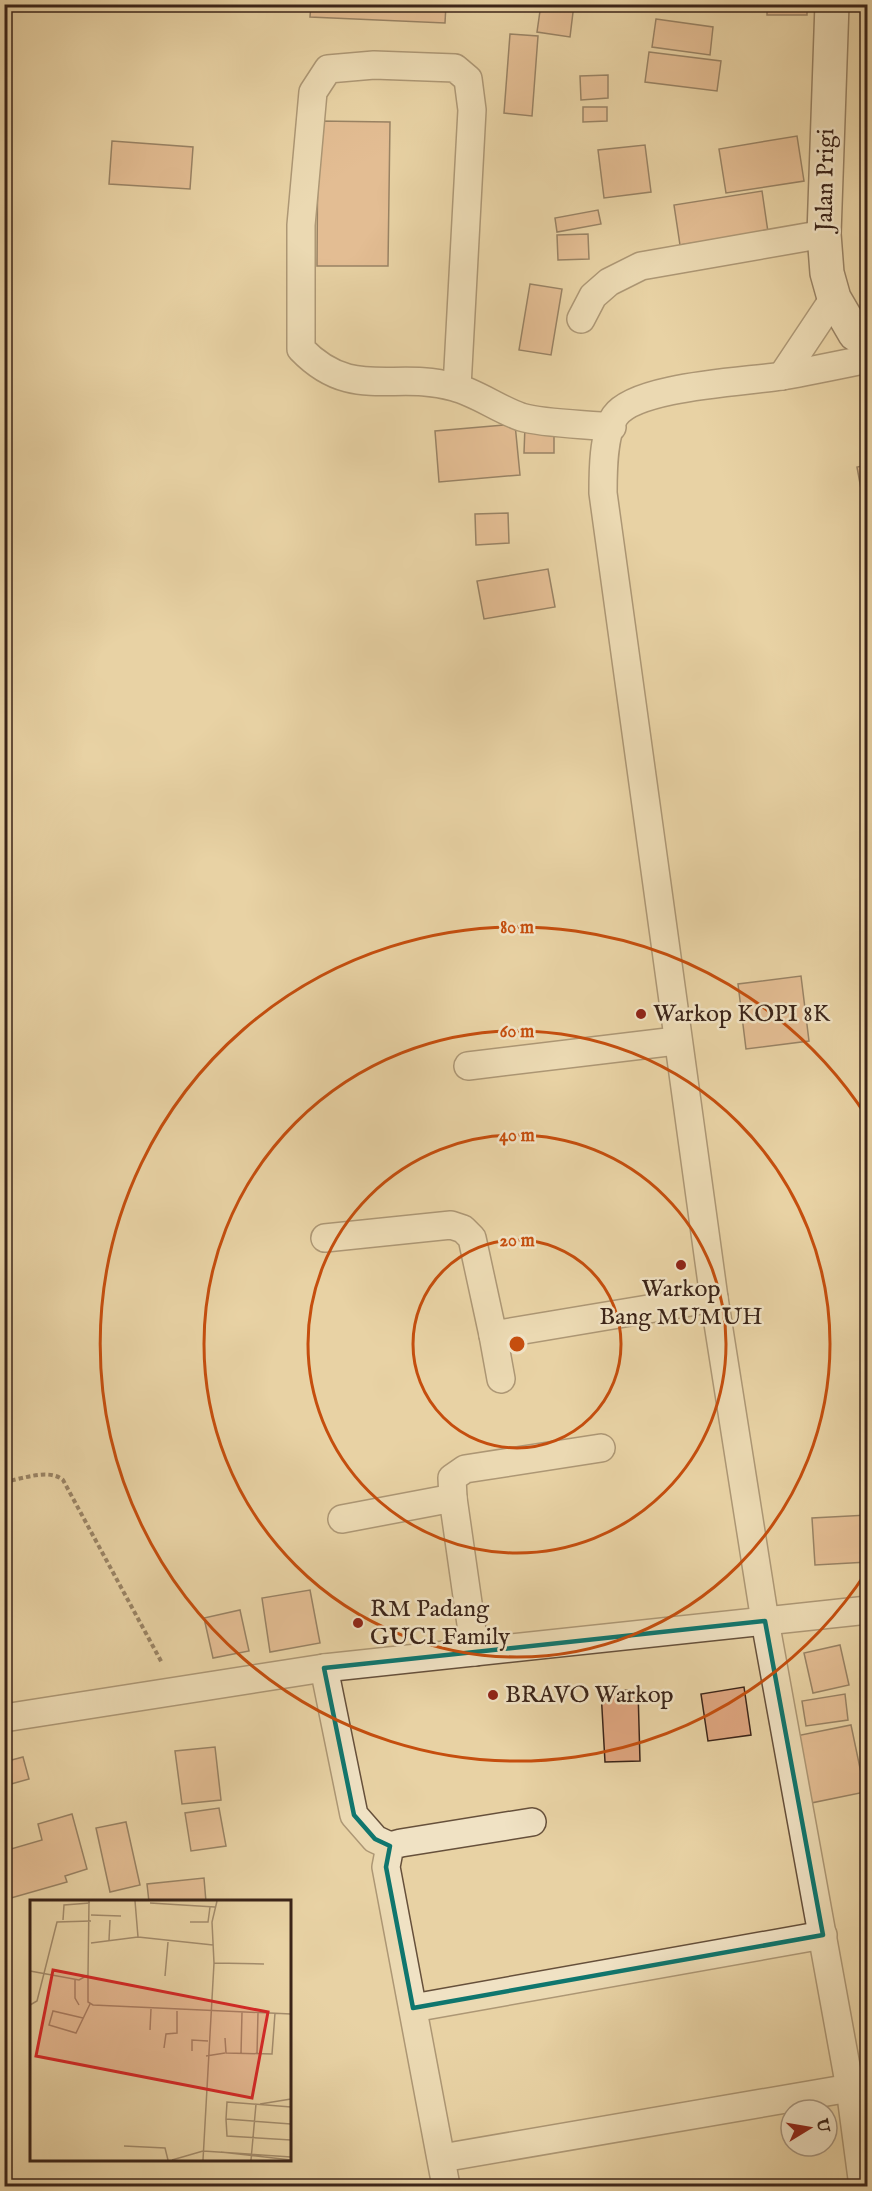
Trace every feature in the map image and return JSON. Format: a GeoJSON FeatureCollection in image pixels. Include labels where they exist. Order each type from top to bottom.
{"type":"FeatureCollection","features":[{"type":"Feature","properties":{"kind":"street","name":"Jalan Prigi"},"geometry":{"type":"LineString","coordinates":[[832,4],[824,234],[827,273],[834,298],[855,334],[867,341]]}},
{"type":"Feature","properties":{"kind":"street"},"geometry":{"type":"LineString","coordinates":[[457,387],[472,110],[468,79],[455,68],[374,65],[328,69],[313,92],[301,225],[301,349],[315,364],[337,377],[375,382],[433,382],[457,387],[522,417],[612,427]]}},
{"type":"Feature","properties":{"kind":"street"},"geometry":{"type":"LineString","coordinates":[[582,319],[593,297],[609,282],[641,266],[824,234]]}},
{"type":"Feature","properties":{"kind":"street"},"geometry":{"type":"LineString","coordinates":[[782,376],[834,298]]}},
{"type":"Feature","properties":{"kind":"street"},"geometry":{"type":"LineString","coordinates":[[863,2187],[850,2088],[765,1622],[714,1298],[676,1041],[603,493],[603,458],[615,417],[631,403],[661,393],[782,376],[867,359]]}},
{"type":"Feature","properties":{"kind":"street"},"geometry":{"type":"LineString","coordinates":[[468,1066],[676,1041]]}},
{"type":"Feature","properties":{"kind":"street"},"geometry":{"type":"LineString","coordinates":[[325,1238],[451,1225],[463,1229],[472,1238],[501,1378]]}},
{"type":"Feature","properties":{"kind":"street"},"geometry":{"type":"LineString","coordinates":[[493,1335],[714,1298]]}},
{"type":"Feature","properties":{"kind":"street"},"geometry":{"type":"LineString","coordinates":[[474,1652],[452,1478],[465,1469],[601,1448]]}},
{"type":"Feature","properties":{"kind":"street"},"geometry":{"type":"LineString","coordinates":[[342,1519],[453,1498]]}},
{"type":"Feature","properties":{"kind":"street"},"geometry":{"type":"LineString","coordinates":[[4,1718],[324,1668],[867,1610]]}},
{"type":"Feature","properties":{"kind":"street"},"geometry":{"type":"LineString","coordinates":[[324,1668],[354,1815],[375,1839],[390,1846],[532,1822]]}},
{"type":"Feature","properties":{"kind":"street"},"geometry":{"type":"LineString","coordinates":[[390,1846],[386,1867],[446,2187]]}},
{"type":"Feature","properties":{"kind":"street"},"geometry":{"type":"LineString","coordinates":[[413,2008],[823,1935]]}},
{"type":"Feature","properties":{"kind":"street"},"geometry":{"type":"LineString","coordinates":[[442,2158],[850,2088]]}},
{"type":"Feature","properties":{"kind":"path"},"geometry":{"type":"LineString","coordinates":[[4,1482],[49,1474],[58,1475],[63,1480],[177,1690]]}},
{"type":"Feature","properties":{"kind":"highlighted area"},"geometry":{"type":"Polygon","coordinates":[[[765,1621],[823,1935],[413,2008],[386,1867],[390,1846],[375,1839],[354,1815],[324,1668],[765,1621]]]}},
{"type":"Feature","properties":{"kind":"building"},"geometry":{"type":"Polygon","coordinates":[[[311,4],[446,4],[445,23],[310,17],[311,4]]]}},
{"type":"Feature","properties":{"kind":"building"},"geometry":{"type":"Polygon","coordinates":[[[541,4],[574,4],[570,37],[537,32],[541,4]]]}},
{"type":"Feature","properties":{"kind":"building"},"geometry":{"type":"Polygon","coordinates":[[[767,4],[807,4],[807,15],[767,15],[767,4]]]}},
{"type":"Feature","properties":{"kind":"building"},"geometry":{"type":"Polygon","coordinates":[[[656,19],[713,27],[710,55],[652,47],[656,19]]]}},
{"type":"Feature","properties":{"kind":"building"},"geometry":{"type":"Polygon","coordinates":[[[510,34],[538,36],[532,116],[504,113],[510,34]]]}},
{"type":"Feature","properties":{"kind":"building"},"geometry":{"type":"Polygon","coordinates":[[[649,52],[721,61],[717,91],[645,82],[649,52]]]}},
{"type":"Feature","properties":{"kind":"building"},"geometry":{"type":"Polygon","coordinates":[[[608,75],[608,98],[581,100],[580,76],[608,75]]]}},
{"type":"Feature","properties":{"kind":"building"},"geometry":{"type":"Polygon","coordinates":[[[583,107],[607,107],[607,121],[583,122],[583,107]]]}},
{"type":"Feature","properties":{"kind":"building"},"geometry":{"type":"Polygon","coordinates":[[[318,121],[390,122],[388,266],[317,266],[318,121]]]}},
{"type":"Feature","properties":{"kind":"building"},"geometry":{"type":"Polygon","coordinates":[[[797,136],[804,181],[726,193],[719,149],[797,136]]]}},
{"type":"Feature","properties":{"kind":"building"},"geometry":{"type":"Polygon","coordinates":[[[112,141],[193,147],[190,189],[109,184],[112,141]]]}},
{"type":"Feature","properties":{"kind":"building"},"geometry":{"type":"Polygon","coordinates":[[[645,145],[651,192],[604,198],[598,150],[645,145]]]}},
{"type":"Feature","properties":{"kind":"building"},"geometry":{"type":"Polygon","coordinates":[[[762,191],[768,232],[680,245],[674,205],[762,191]]]}},
{"type":"Feature","properties":{"kind":"building"},"geometry":{"type":"Polygon","coordinates":[[[598,210],[601,224],[557,232],[555,218],[598,210]]]}},
{"type":"Feature","properties":{"kind":"building"},"geometry":{"type":"Polygon","coordinates":[[[588,234],[589,259],[558,260],[557,235],[588,234]]]}},
{"type":"Feature","properties":{"kind":"building"},"geometry":{"type":"Polygon","coordinates":[[[530,284],[562,289],[551,355],[519,350],[530,284]]]}},
{"type":"Feature","properties":{"kind":"building"},"geometry":{"type":"Polygon","coordinates":[[[515,424],[520,475],[439,482],[435,431],[515,424]]]}},
{"type":"Feature","properties":{"kind":"building"},"geometry":{"type":"Polygon","coordinates":[[[525,426],[554,427],[554,453],[524,453],[525,426]]]}},
{"type":"Feature","properties":{"kind":"building"},"geometry":{"type":"Polygon","coordinates":[[[868,465],[868,527],[857,467],[868,465]]]}},
{"type":"Feature","properties":{"kind":"building"},"geometry":{"type":"Polygon","coordinates":[[[508,513],[509,543],[476,545],[475,514],[508,513]]]}},
{"type":"Feature","properties":{"kind":"building"},"geometry":{"type":"Polygon","coordinates":[[[548,569],[555,607],[484,619],[477,581],[548,569]]]}},
{"type":"Feature","properties":{"kind":"building"},"geometry":{"type":"Polygon","coordinates":[[[801,976],[809,1041],[746,1049],[738,984],[801,976]]]}},
{"type":"Feature","properties":{"kind":"building"},"geometry":{"type":"Polygon","coordinates":[[[868,1515],[868,1562],[815,1565],[812,1518],[868,1515]]]}},
{"type":"Feature","properties":{"kind":"building"},"geometry":{"type":"Polygon","coordinates":[[[310,1590],[320,1643],[270,1652],[262,1598],[310,1590]]]}},
{"type":"Feature","properties":{"kind":"building"},"geometry":{"type":"Polygon","coordinates":[[[240,1610],[249,1651],[213,1658],[204,1618],[240,1610]]]}},
{"type":"Feature","properties":{"kind":"building"},"geometry":{"type":"Polygon","coordinates":[[[840,1645],[849,1685],[813,1693],[804,1653],[840,1645]]]}},
{"type":"Feature","properties":{"kind":"building"},"geometry":{"type":"Polygon","coordinates":[[[744,1687],[751,1735],[708,1741],[701,1694],[744,1687]]]}},
{"type":"Feature","properties":{"kind":"building"},"geometry":{"type":"Polygon","coordinates":[[[638,1690],[640,1761],[605,1762],[601,1691],[638,1690]]]}},
{"type":"Feature","properties":{"kind":"building"},"geometry":{"type":"Polygon","coordinates":[[[845,1694],[848,1720],[806,1726],[802,1701],[845,1694]]]}},
{"type":"Feature","properties":{"kind":"building"},"geometry":{"type":"Polygon","coordinates":[[[851,1725],[865,1792],[811,1803],[796,1736],[851,1725]]]}},
{"type":"Feature","properties":{"kind":"building"},"geometry":{"type":"Polygon","coordinates":[[[215,1747],[221,1800],[182,1804],[175,1751],[215,1747]]]}},
{"type":"Feature","properties":{"kind":"building"},"geometry":{"type":"Polygon","coordinates":[[[23,1757],[29,1779],[4,1786],[4,1762],[23,1757]]]}},
{"type":"Feature","properties":{"kind":"building"},"geometry":{"type":"Polygon","coordinates":[[[219,1808],[226,1846],[191,1851],[185,1813],[219,1808]]]}},
{"type":"Feature","properties":{"kind":"building"},"geometry":{"type":"Polygon","coordinates":[[[72,1814],[87,1869],[65,1876],[67,1882],[4,1900],[4,1851],[42,1840],[38,1824],[72,1814]]]}},
{"type":"Feature","properties":{"kind":"building"},"geometry":{"type":"Polygon","coordinates":[[[126,1822],[140,1885],[110,1892],[96,1828],[126,1822]]]}},
{"type":"Feature","properties":{"kind":"building"},"geometry":{"type":"Polygon","coordinates":[[[204,1878],[206,1900],[149,1900],[147,1884],[204,1878]]]}},
{"type":"Feature","properties":{"kind":"place","name":"Warkop KOPI 8K"},"geometry":{"type":"Point","coordinates":[641,1014]}},
{"type":"Feature","properties":{"kind":"place","name":"Warkop Bang MUMUH"},"geometry":{"type":"Point","coordinates":[681,1265]}},
{"type":"Feature","properties":{"kind":"place","name":"RM Padang GUCI Family"},"geometry":{"type":"Point","coordinates":[358,1623]}},
{"type":"Feature","properties":{"kind":"place","name":"BRAVO Warkop"},"geometry":{"type":"Point","coordinates":[493,1695]}}]}
